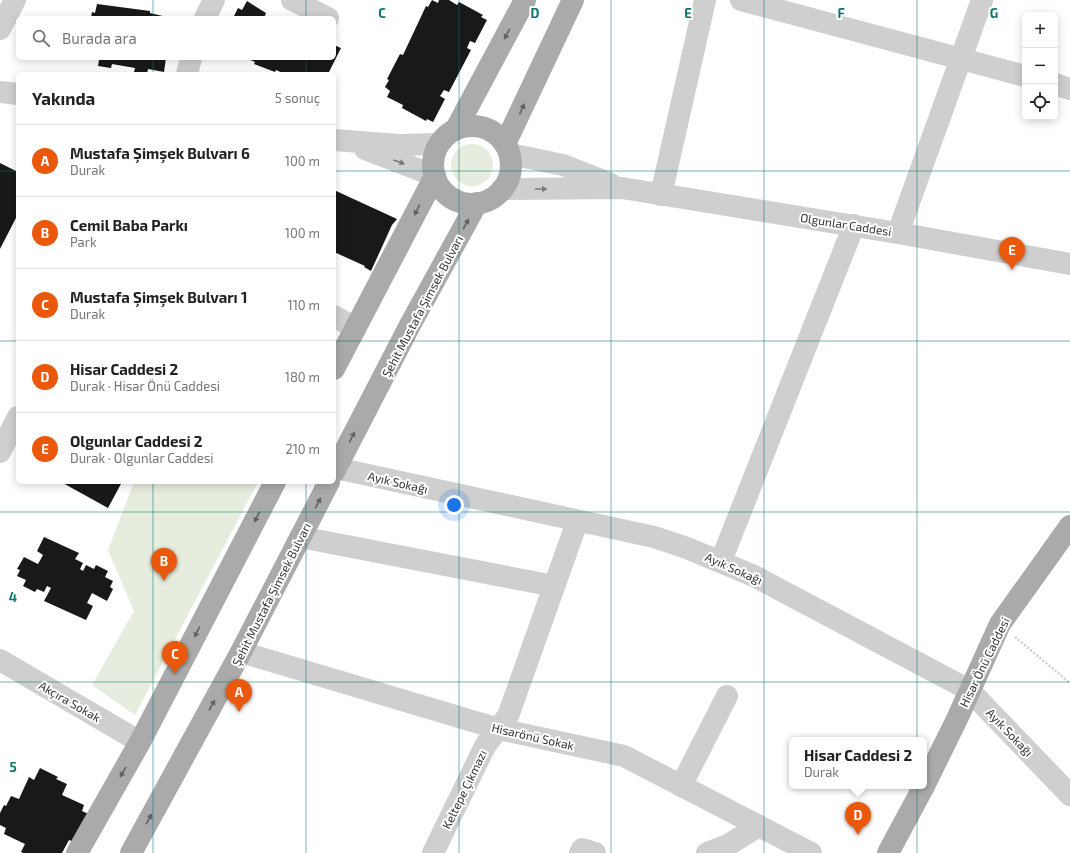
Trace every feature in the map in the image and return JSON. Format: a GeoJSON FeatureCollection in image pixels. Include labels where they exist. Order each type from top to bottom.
{"type":"FeatureCollection","features":[{"type":"Feature","properties":{"kind":"main road"},"geometry":{"type":"LineString","coordinates":[[456,129],[525,0]]}},
{"type":"Feature","properties":{"kind":"main road"},"geometry":{"type":"LineString","coordinates":[[507,149],[574,0]]}},
{"type":"Feature","properties":{"kind":"main road"},"geometry":{"type":"LineString","coordinates":[[467,126],[478,126],[489,129],[498,136],[507,149],[511,165],[510,176],[498,194],[477,204],[456,200],[446,194],[439,186],[435,176],[433,164],[439,144],[447,135],[456,129],[467,126]]}},
{"type":"Feature","properties":{"kind":"main road"},"geometry":{"type":"LineString","coordinates":[[336,365],[435,176]]}},
{"type":"Feature","properties":{"kind":"main road","name":"Şehit Mustafa Şimsek Bulvarı"},"geometry":{"type":"LineString","coordinates":[[336,468],[410,325],[477,204]]}},
{"type":"Feature","properties":{"kind":"main road"},"geometry":{"type":"LineString","coordinates":[[77,853],[140,742],[274,484]]}},
{"type":"Feature","properties":{"kind":"main road","name":"Şehit Mustafa Şimsek Bulvarı"},"geometry":{"type":"LineString","coordinates":[[130,853],[241,652],[328,484]]}},
{"type":"Feature","properties":{"kind":"main road","name":"Hisar Önü Caddesi"},"geometry":{"type":"LineString","coordinates":[[927,780],[957,719],[1000,624],[1070,526]]}},
{"type":"Feature","properties":{"kind":"main road","name":"Hisar Önü Caddesi"},"geometry":{"type":"LineString","coordinates":[[888,853],[922,789]]}},
{"type":"Feature","properties":{"kind":"street"},"geometry":{"type":"LineString","coordinates":[[0,29],[14,0]]}},
{"type":"Feature","properties":{"kind":"street"},"geometry":{"type":"LineString","coordinates":[[206,16],[214,0]]}},
{"type":"Feature","properties":{"kind":"street"},"geometry":{"type":"LineString","coordinates":[[292,0],[325,16]]}},
{"type":"Feature","properties":{"kind":"street"},"geometry":{"type":"LineString","coordinates":[[661,195],[705,0]]}},
{"type":"Feature","properties":{"kind":"street"},"geometry":{"type":"LineString","coordinates":[[740,0],[1022,75]]}},
{"type":"Feature","properties":{"kind":"street"},"geometry":{"type":"LineString","coordinates":[[898,233],[982,0]]}},
{"type":"Feature","properties":{"kind":"street"},"geometry":{"type":"LineString","coordinates":[[188,72],[190,60]]}},
{"type":"Feature","properties":{"kind":"street"},"geometry":{"type":"LineString","coordinates":[[1058,85],[1070,89]]}},
{"type":"Feature","properties":{"kind":"street"},"geometry":{"type":"LineString","coordinates":[[0,92],[16,94]]}},
{"type":"Feature","properties":{"kind":"street"},"geometry":{"type":"LineString","coordinates":[[342,142],[399,145],[439,144]]}},
{"type":"Feature","properties":{"kind":"street"},"geometry":{"type":"LineString","coordinates":[[342,142],[435,176]]}},
{"type":"Feature","properties":{"kind":"street"},"geometry":{"type":"LineString","coordinates":[[507,149],[563,165],[622,188]]}},
{"type":"Feature","properties":{"kind":"street"},"geometry":{"type":"LineString","coordinates":[[502,189],[622,188]]}},
{"type":"Feature","properties":{"kind":"street","name":"Olgunlar Caddesi"},"geometry":{"type":"LineString","coordinates":[[622,188],[854,225],[1070,264]]}},
{"type":"Feature","properties":{"kind":"street"},"geometry":{"type":"LineString","coordinates":[[721,561],[854,225]]}},
{"type":"Feature","properties":{"kind":"street"},"geometry":{"type":"LineString","coordinates":[[336,317],[355,328]]}},
{"type":"Feature","properties":{"kind":"street"},"geometry":{"type":"LineString","coordinates":[[0,452],[16,421]]}},
{"type":"Feature","properties":{"kind":"street","name":"Ayık Sokağı"},"geometry":{"type":"LineString","coordinates":[[336,475],[577,522],[620,529],[654,537],[721,561],[754,576],[969,690],[1070,795]]}},
{"type":"Feature","properties":{"kind":"street","name":"Keltepe Çıkmazı"},"geometry":{"type":"LineString","coordinates":[[434,853],[485,746],[508,716],[577,522]]}},
{"type":"Feature","properties":{"kind":"street"},"geometry":{"type":"LineString","coordinates":[[300,537],[554,586]]}},
{"type":"Feature","properties":{"kind":"street","name":"Hisarönü Sokak"},"geometry":{"type":"LineString","coordinates":[[241,652],[499,729],[624,756],[811,853]]}},
{"type":"Feature","properties":{"kind":"street","name":"Akçıra Sokak"},"geometry":{"type":"LineString","coordinates":[[0,660],[140,742]]}},
{"type":"Feature","properties":{"kind":"street"},"geometry":{"type":"LineString","coordinates":[[681,786],[727,696]]}},
{"type":"Feature","properties":{"kind":"street"},"geometry":{"type":"LineString","coordinates":[[707,853],[728,845],[759,826]]}},
{"type":"Feature","properties":{"kind":"street"},"geometry":{"type":"LineString","coordinates":[[580,853],[582,849],[595,853]]}},
{"type":"Feature","properties":{"kind":"path"},"geometry":{"type":"LineString","coordinates":[[1000,624],[1070,683]]}},
{"type":"Feature","properties":{"kind":"shaded area"},"geometry":{"type":"Polygon","coordinates":[[[468,144],[476,144],[484,147],[490,153],[493,165],[490,177],[484,183],[476,186],[468,186],[460,183],[454,177],[451,169],[451,161],[454,153],[460,147],[468,144]]]}},
{"type":"Feature","properties":{"kind":"shaded area"},"geometry":{"type":"Polygon","coordinates":[[[133,484],[257,484],[135,715],[92,685],[134,611],[108,550],[133,484]]]}},
{"type":"Feature","properties":{"kind":"building"},"geometry":{"type":"Polygon","coordinates":[[[432,0],[438,3],[439,0],[449,0],[457,5],[459,2],[483,15],[481,17],[487,20],[475,43],[470,41],[467,48],[471,50],[449,92],[444,90],[440,96],[445,99],[433,122],[427,119],[426,121],[402,108],[403,105],[387,97],[390,91],[385,87],[389,80],[387,79],[400,54],[403,55],[426,6],[428,7],[432,0]]]}},
{"type":"Feature","properties":{"kind":"building"},"geometry":{"type":"Polygon","coordinates":[[[247,1],[266,13],[265,16],[234,16],[238,8],[242,10],[247,1]]]}},
{"type":"Feature","properties":{"kind":"building"},"geometry":{"type":"Polygon","coordinates":[[[97,4],[150,11],[150,13],[163,16],[91,16],[92,12],[95,13],[97,4]]]}},
{"type":"Feature","properties":{"kind":"building"},"geometry":{"type":"Polygon","coordinates":[[[336,46],[341,48],[336,58],[336,46]]]}},
{"type":"Feature","properties":{"kind":"building"},"geometry":{"type":"Polygon","coordinates":[[[99,60],[166,60],[164,72],[148,69],[147,72],[134,72],[135,68],[112,64],[111,68],[98,66],[99,60]]]}},
{"type":"Feature","properties":{"kind":"building"},"geometry":{"type":"Polygon","coordinates":[[[250,60],[335,60],[329,72],[280,72],[276,70],[275,72],[254,64],[255,62],[250,60]]]}},
{"type":"Feature","properties":{"kind":"building"},"geometry":{"type":"Polygon","coordinates":[[[0,163],[16,171],[16,218],[0,249],[0,163]]]}},
{"type":"Feature","properties":{"kind":"building"},"geometry":{"type":"Polygon","coordinates":[[[336,191],[397,219],[392,225],[371,271],[364,267],[365,266],[336,253],[336,191]]]}},
{"type":"Feature","properties":{"kind":"building"},"geometry":{"type":"Polygon","coordinates":[[[65,484],[121,484],[108,508],[65,484]]]}},
{"type":"Feature","properties":{"kind":"building"},"geometry":{"type":"Polygon","coordinates":[[[44,537],[79,553],[75,559],[83,563],[80,569],[83,571],[86,565],[94,569],[96,565],[108,571],[105,577],[113,581],[110,587],[113,589],[107,601],[92,593],[87,603],[93,606],[86,620],[44,601],[51,588],[47,586],[44,592],[37,589],[35,592],[23,586],[26,580],[17,576],[20,570],[17,569],[24,557],[38,564],[43,555],[37,551],[44,537]]]}},
{"type":"Feature","properties":{"kind":"building"},"geometry":{"type":"Polygon","coordinates":[[[40,768],[58,777],[56,779],[67,784],[62,795],[84,805],[82,811],[93,816],[76,843],[69,840],[62,853],[23,853],[21,852],[25,844],[4,834],[6,828],[0,825],[0,813],[4,805],[6,806],[11,796],[19,799],[29,777],[34,780],[40,768]]]}},
{"type":"Feature","properties":{"kind":"place","name":"Olgunlar Caddesi 2"},"geometry":{"type":"Point","coordinates":[1012,270]}},
{"type":"Feature","properties":{"kind":"place","name":"Cemil Baba Parkı"},"geometry":{"type":"Point","coordinates":[164,581]}},
{"type":"Feature","properties":{"kind":"place","name":"Mustafa Şimşek Bulvarı 1"},"geometry":{"type":"Point","coordinates":[175,674]}},
{"type":"Feature","properties":{"kind":"place","name":"Mustafa Şimşek Bulvarı 6"},"geometry":{"type":"Point","coordinates":[239,712]}},
{"type":"Feature","properties":{"kind":"place","name":"Hisar Caddesi 2"},"geometry":{"type":"Point","coordinates":[858,835]}}]}
